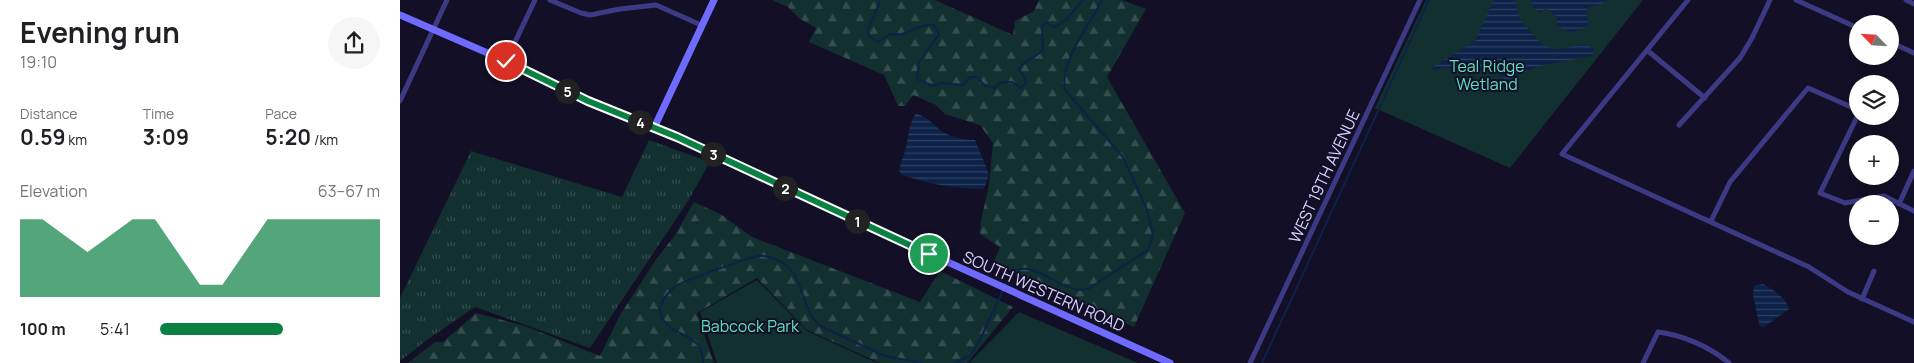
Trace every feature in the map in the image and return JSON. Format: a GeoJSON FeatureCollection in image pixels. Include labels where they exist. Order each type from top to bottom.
{"type":"FeatureCollection","features":[{"type":"Feature","properties":{"kind":"main road"},"geometry":{"type":"LineString","coordinates":[[400,15],[506,61],[588,101],[654,128],[714,0]]}},
{"type":"Feature","properties":{"kind":"main road","name":"SOUTH WESTERN ROAD"},"geometry":{"type":"LineString","coordinates":[[654,128],[1170,363]]}},
{"type":"Feature","properties":{"kind":"street"},"geometry":{"type":"LineString","coordinates":[[400,101],[447,0]]}},
{"type":"Feature","properties":{"kind":"street"},"geometry":{"type":"LineString","coordinates":[[506,61],[535,0]]}},
{"type":"Feature","properties":{"kind":"street"},"geometry":{"type":"LineString","coordinates":[[550,0],[580,13],[590,15],[656,5],[701,25]]}},
{"type":"Feature","properties":{"kind":"street","name":"WEST 19TH AVENUE"},"geometry":{"type":"LineString","coordinates":[[1250,363],[1420,0]]}},
{"type":"Feature","properties":{"kind":"street"},"geometry":{"type":"LineString","coordinates":[[1688,0],[1562,154],[1809,267],[1833,284],[1914,322]]}},
{"type":"Feature","properties":{"kind":"street"},"geometry":{"type":"LineString","coordinates":[[1679,125],[1740,58],[1770,0]]}},
{"type":"Feature","properties":{"kind":"street"},"geometry":{"type":"LineString","coordinates":[[1796,0],[1849,24]]}},
{"type":"Feature","properties":{"kind":"street"},"geometry":{"type":"LineString","coordinates":[[1906,0],[1914,4]]}},
{"type":"Feature","properties":{"kind":"street"},"geometry":{"type":"LineString","coordinates":[[1899,46],[1914,53]]}},
{"type":"Feature","properties":{"kind":"street"},"geometry":{"type":"LineString","coordinates":[[1648,50],[1705,98]]}},
{"type":"Feature","properties":{"kind":"street"},"geometry":{"type":"LineString","coordinates":[[1711,221],[1730,182],[1808,88],[1849,106]]}},
{"type":"Feature","properties":{"kind":"street"},"geometry":{"type":"LineString","coordinates":[[1849,202],[1845,203],[1820,193],[1854,125]]}},
{"type":"Feature","properties":{"kind":"street"},"geometry":{"type":"LineString","coordinates":[[1914,171],[1899,204],[1914,211]]}},
{"type":"Feature","properties":{"kind":"street"},"geometry":{"type":"LineString","coordinates":[[1862,298],[1874,271]]}},
{"type":"Feature","properties":{"kind":"street"},"geometry":{"type":"LineString","coordinates":[[1643,363],[1658,332],[1672,333],[1696,342],[1730,363]]}},
{"type":"Feature","properties":{"kind":"green space"},"geometry":{"type":"Polygon","coordinates":[[[772,0],[935,0],[1013,35],[1015,21],[1034,11],[1039,0],[1122,0],[1146,9],[1107,77],[1185,213],[1134,327],[993,263],[1000,247],[980,234],[981,220],[989,185],[993,143],[980,125],[945,114],[936,105],[913,95],[905,106],[898,106],[884,75],[809,42],[816,28],[800,19],[788,7],[772,0]]]}},
{"type":"Feature","properties":{"kind":"green space","name":"Teal Ridge Wetland"},"geometry":{"type":"Polygon","coordinates":[[[1426,0],[1643,0],[1510,168],[1375,108],[1426,0]]]}},
{"type":"Feature","properties":{"kind":"green space"},"geometry":{"type":"Polygon","coordinates":[[[649,140],[710,162],[688,201],[590,348],[475,307],[400,361],[400,298],[471,151],[622,197],[649,140]]]}},
{"type":"Feature","properties":{"kind":"green space"},"geometry":{"type":"Polygon","coordinates":[[[694,202],[722,215],[752,237],[920,302],[940,271],[1013,307],[967,363],[880,363],[807,330],[757,278],[697,313],[714,363],[408,363],[435,342],[443,342],[476,313],[525,326],[600,356],[620,315],[655,261],[675,235],[694,202]]]}},
{"type":"Feature","properties":{"kind":"green space","name":"Babcock Park"},"geometry":{"type":"Polygon","coordinates":[[[757,280],[807,331],[877,363],[717,363],[700,312],[757,280]]]}},
{"type":"Feature","properties":{"kind":"green space"},"geometry":{"type":"Polygon","coordinates":[[[1019,312],[1138,363],[969,363],[1019,312]]]}},
{"type":"Feature","properties":{"kind":"water"},"geometry":{"type":"Polygon","coordinates":[[[1494,0],[1515,0],[1520,20],[1540,42],[1553,50],[1584,44],[1594,49],[1592,56],[1539,66],[1507,81],[1491,68],[1479,72],[1468,64],[1435,70],[1431,68],[1475,41],[1494,0]]]}},
{"type":"Feature","properties":{"kind":"water"},"geometry":{"type":"Polygon","coordinates":[[[1531,0],[1607,0],[1604,3],[1586,8],[1588,27],[1572,32],[1557,27],[1557,17],[1546,8],[1540,13],[1532,6],[1531,0]]]}},
{"type":"Feature","properties":{"kind":"water"},"geometry":{"type":"Polygon","coordinates":[[[916,113],[947,134],[967,140],[975,140],[989,174],[984,189],[943,185],[902,175],[899,168],[910,127],[916,113]]]}},
{"type":"Feature","properties":{"kind":"water"},"geometry":{"type":"Polygon","coordinates":[[[1763,284],[1775,291],[1789,309],[1764,327],[1760,326],[1753,295],[1754,286],[1763,284]]]}},
{"type":"Feature","properties":{"kind":"waterway"},"geometry":{"type":"LineString","coordinates":[[879,0],[867,31],[870,37],[879,42],[890,34],[903,34],[928,25],[934,25],[939,34],[919,62],[917,79],[933,86],[941,83],[963,85],[970,77],[977,77],[984,85],[994,88],[1000,83],[1012,82],[1021,88],[1026,83],[1024,76],[1018,69],[1043,50],[1042,27],[1046,22],[1054,27],[1060,24],[1067,19],[1083,0]]}},
{"type":"Feature","properties":{"kind":"waterway"},"geometry":{"type":"LineString","coordinates":[[954,363],[970,356],[979,342],[1012,271],[1028,269],[1073,289],[1088,289],[1148,250],[1153,235],[1147,210],[1123,157],[1065,90],[1064,79],[1071,56],[1102,0]]}},
{"type":"Feature","properties":{"kind":"waterway"},"geometry":{"type":"LineString","coordinates":[[1262,363],[1429,0]]}},
{"type":"Feature","properties":{"kind":"waterway"},"geometry":{"type":"LineString","coordinates":[[703,363],[698,345],[666,324],[660,311],[663,300],[676,286],[758,256],[777,260],[790,269],[796,277],[810,313],[822,327],[885,356],[922,363]]}},
{"type":"Feature","properties":{"kind":"route"},"geometry":{"type":"LineString","coordinates":[[506,61],[588,101],[677,137],[929,254]]}}]}
